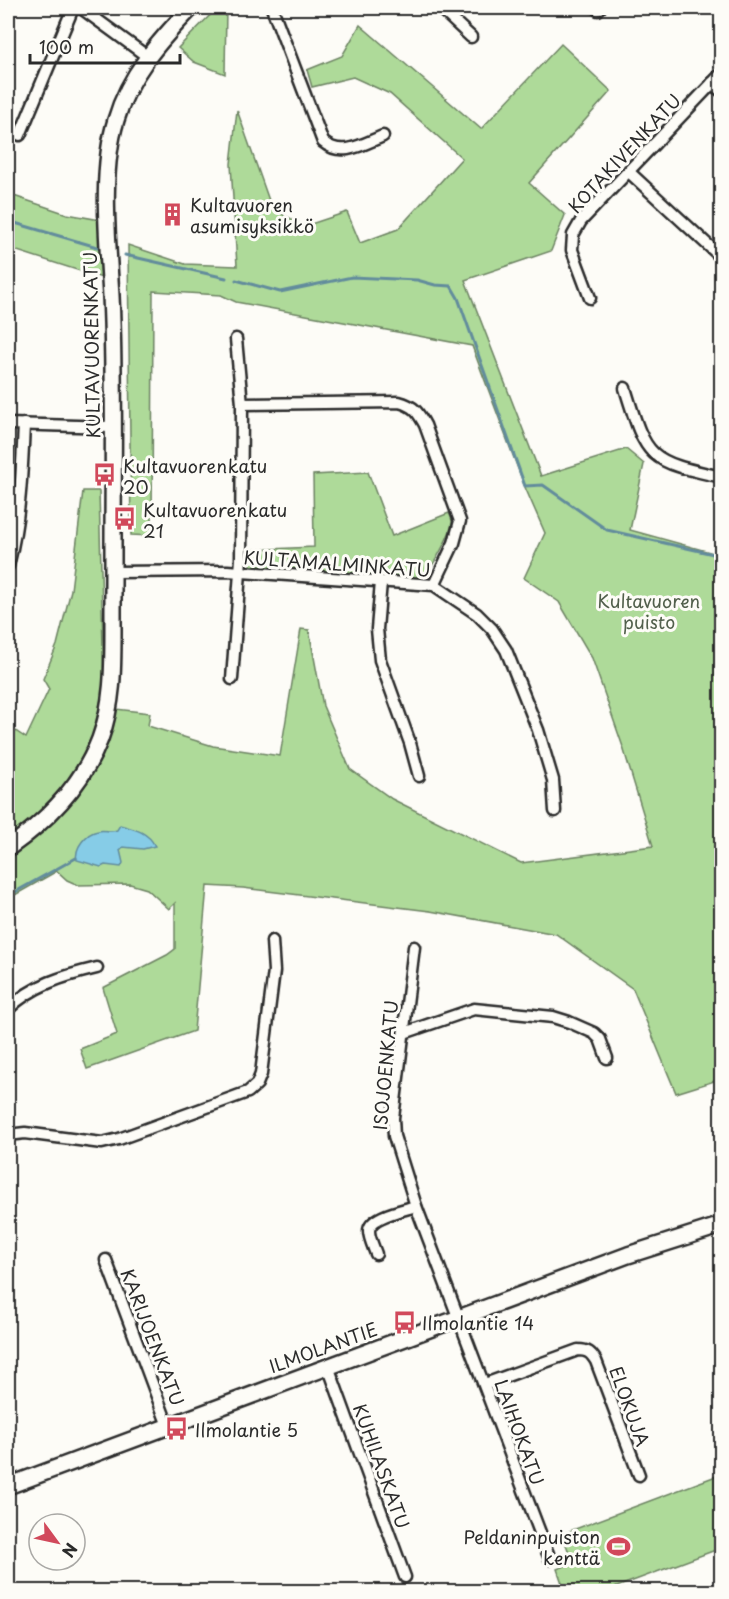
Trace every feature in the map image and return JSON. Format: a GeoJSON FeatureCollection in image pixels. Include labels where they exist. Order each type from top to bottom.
{"type":"FeatureCollection","features":[{"type":"Feature","properties":{"kind":"street"},"geometry":{"type":"LineString","coordinates":[[20,135],[73,8]]}},
{"type":"Feature","properties":{"kind":"street"},"geometry":{"type":"LineString","coordinates":[[81,8],[148,57]]}},
{"type":"Feature","properties":{"kind":"street","name":"KULTAVUORENKATU"},"geometry":{"type":"LineString","coordinates":[[8,848],[34,830],[76,784],[100,740],[109,713],[112,690],[113,572],[112,318],[108,231],[110,145],[123,100],[148,57],[191,8]]}},
{"type":"Feature","properties":{"kind":"street"},"geometry":{"type":"LineString","coordinates":[[272,8],[323,142],[330,148],[338,150],[348,149],[383,136]]}},
{"type":"Feature","properties":{"kind":"street"},"geometry":{"type":"LineString","coordinates":[[440,8],[471,37]]}},
{"type":"Feature","properties":{"kind":"street","name":"KOTAKIVENKATU"},"geometry":{"type":"LineString","coordinates":[[590,298],[572,250],[573,235],[581,221],[722,73]]}},
{"type":"Feature","properties":{"kind":"street"},"geometry":{"type":"LineString","coordinates":[[712,83],[722,93]]}},
{"type":"Feature","properties":{"kind":"street"},"geometry":{"type":"LineString","coordinates":[[629,172],[722,258]]}},
{"type":"Feature","properties":{"kind":"street"},"geometry":{"type":"LineString","coordinates":[[232,679],[240,572],[242,404],[236,339]]}},
{"type":"Feature","properties":{"kind":"street"},"geometry":{"type":"LineString","coordinates":[[625,388],[642,440],[650,452],[677,468],[722,477]]}},
{"type":"Feature","properties":{"kind":"street"},"geometry":{"type":"LineString","coordinates":[[242,404],[399,402],[417,411],[425,425],[460,521],[454,543],[434,585]]}},
{"type":"Feature","properties":{"kind":"street"},"geometry":{"type":"LineString","coordinates":[[8,424],[112,427]]}},
{"type":"Feature","properties":{"kind":"street"},"geometry":{"type":"LineString","coordinates":[[8,566],[19,504],[24,424]]}},
{"type":"Feature","properties":{"kind":"street","name":"KULTAMALMINKATU"},"geometry":{"type":"LineString","coordinates":[[113,572],[240,572],[434,585],[477,614],[492,629],[506,650],[538,730],[553,780],[555,811]]}},
{"type":"Feature","properties":{"kind":"street"},"geometry":{"type":"LineString","coordinates":[[381,582],[377,629],[380,660],[410,744],[419,777]]}},
{"type":"Feature","properties":{"kind":"street"},"geometry":{"type":"LineString","coordinates":[[8,1135],[25,1133],[102,1143],[119,1139],[248,1092],[257,1084],[261,1074],[274,971],[272,941]]}},
{"type":"Feature","properties":{"kind":"street","name":"ISOJOENKATU"},"geometry":{"type":"LineString","coordinates":[[414,947],[393,1118],[394,1136],[416,1206],[460,1317]]}},
{"type":"Feature","properties":{"kind":"street"},"geometry":{"type":"LineString","coordinates":[[8,1009],[35,988],[64,975],[97,968]]}},
{"type":"Feature","properties":{"kind":"street"},"geometry":{"type":"LineString","coordinates":[[404,1033],[474,1009],[553,1017],[594,1033],[600,1040],[607,1058]]}},
{"type":"Feature","properties":{"kind":"street"},"geometry":{"type":"LineString","coordinates":[[375,1254],[369,1231],[372,1222],[416,1206]]}},
{"type":"Feature","properties":{"kind":"street","name":"ILMOLANTIE"},"geometry":{"type":"LineString","coordinates":[[8,1486],[628,1255],[722,1225]]}},
{"type":"Feature","properties":{"kind":"street","name":"KARIJOENKATU"},"geometry":{"type":"LineString","coordinates":[[106,1260],[168,1426]]}},
{"type":"Feature","properties":{"kind":"street","name":"LAIHOKATU"},"geometry":{"type":"LineString","coordinates":[[460,1317],[550,1559]]}},
{"type":"Feature","properties":{"kind":"street","name":"ELOKUJA"},"geometry":{"type":"LineString","coordinates":[[485,1384],[578,1350],[587,1350],[592,1353],[596,1361],[639,1475]]}},
{"type":"Feature","properties":{"kind":"street","name":"KUHILASKATU"},"geometry":{"type":"LineString","coordinates":[[328,1366],[405,1577]]}},
{"type":"Feature","properties":{"kind":"green space"},"geometry":{"type":"Polygon","coordinates":[[[217,8],[226,8],[225,74],[194,62],[178,48],[217,8]]]}},
{"type":"Feature","properties":{"kind":"green space","name":"Kultavuoren puisto"},"geometry":{"type":"Polygon","coordinates":[[[360,25],[481,129],[561,44],[611,91],[529,183],[565,215],[551,251],[465,280],[541,476],[626,449],[644,464],[630,530],[721,555],[721,1079],[676,1093],[633,989],[556,934],[430,911],[243,888],[207,886],[194,1031],[87,1069],[80,1049],[117,1034],[103,988],[175,949],[175,903],[169,909],[147,889],[130,884],[78,885],[67,880],[57,871],[8,899],[8,856],[47,827],[77,794],[100,755],[116,709],[150,713],[148,726],[213,746],[280,756],[301,629],[309,630],[323,706],[350,769],[392,799],[521,863],[653,846],[623,747],[592,658],[559,602],[524,578],[545,533],[524,485],[472,346],[236,302],[221,295],[153,291],[152,536],[131,535],[128,245],[185,264],[237,266],[231,164],[237,110],[272,209],[305,226],[347,212],[360,243],[398,229],[462,158],[390,94],[353,77],[312,87],[307,70],[342,56],[360,25]]]}},
{"type":"Feature","properties":{"kind":"green space"},"geometry":{"type":"Polygon","coordinates":[[[8,194],[67,214],[100,220],[102,278],[8,248],[8,194]]]}},
{"type":"Feature","properties":{"kind":"green space"},"geometry":{"type":"Polygon","coordinates":[[[368,472],[392,536],[449,513],[452,522],[448,535],[435,561],[421,578],[252,567],[247,550],[314,547],[313,475],[368,472]]]}},
{"type":"Feature","properties":{"kind":"green space"},"geometry":{"type":"Polygon","coordinates":[[[83,491],[99,491],[104,687],[93,734],[75,771],[48,806],[8,839],[8,726],[26,738],[49,689],[43,679],[57,645],[71,590],[83,491]]]}},
{"type":"Feature","properties":{"kind":"green space"},"geometry":{"type":"Polygon","coordinates":[[[716,1476],[721,1490],[721,1548],[606,1591],[539,1591],[562,1583],[557,1569],[573,1563],[562,1534],[716,1476]]]}},
{"type":"Feature","properties":{"kind":"water"},"geometry":{"type":"Polygon","coordinates":[[[120,825],[145,834],[155,846],[143,849],[123,847],[120,850],[123,863],[121,867],[105,865],[101,867],[77,860],[77,851],[85,838],[98,831],[117,830],[120,825]]]}},
{"type":"Feature","properties":{"kind":"waterway"},"geometry":{"type":"LineString","coordinates":[[8,221],[97,247]]}},
{"type":"Feature","properties":{"kind":"waterway"},"geometry":{"type":"LineString","coordinates":[[125,255],[226,278]]}},
{"type":"Feature","properties":{"kind":"waterway"},"geometry":{"type":"LineString","coordinates":[[236,280],[280,292],[352,277],[417,280],[451,286],[458,298],[525,486],[543,485],[607,530],[722,556]]}},
{"type":"Feature","properties":{"kind":"waterway"},"geometry":{"type":"LineString","coordinates":[[8,896],[76,858]]}},
{"type":"Feature","properties":{"kind":"place","name":"Kultavuoren asumisyksikkö"},"geometry":{"type":"Point","coordinates":[172,214]}},
{"type":"Feature","properties":{"kind":"place","name":"Kultavuorenkatu 20"},"geometry":{"type":"Point","coordinates":[105,475]}},
{"type":"Feature","properties":{"kind":"place","name":"Kultavuorenkatu 21"},"geometry":{"type":"Point","coordinates":[125,519]}},
{"type":"Feature","properties":{"kind":"place","name":"Ilmolantie 14"},"geometry":{"type":"Point","coordinates":[404,1322]}},
{"type":"Feature","properties":{"kind":"place","name":"Ilmolantie 5"},"geometry":{"type":"Point","coordinates":[177,1429]}},
{"type":"Feature","properties":{"kind":"place","name":"Peldaninpuiston kenttä"},"geometry":{"type":"Point","coordinates":[618,1546]}}]}
